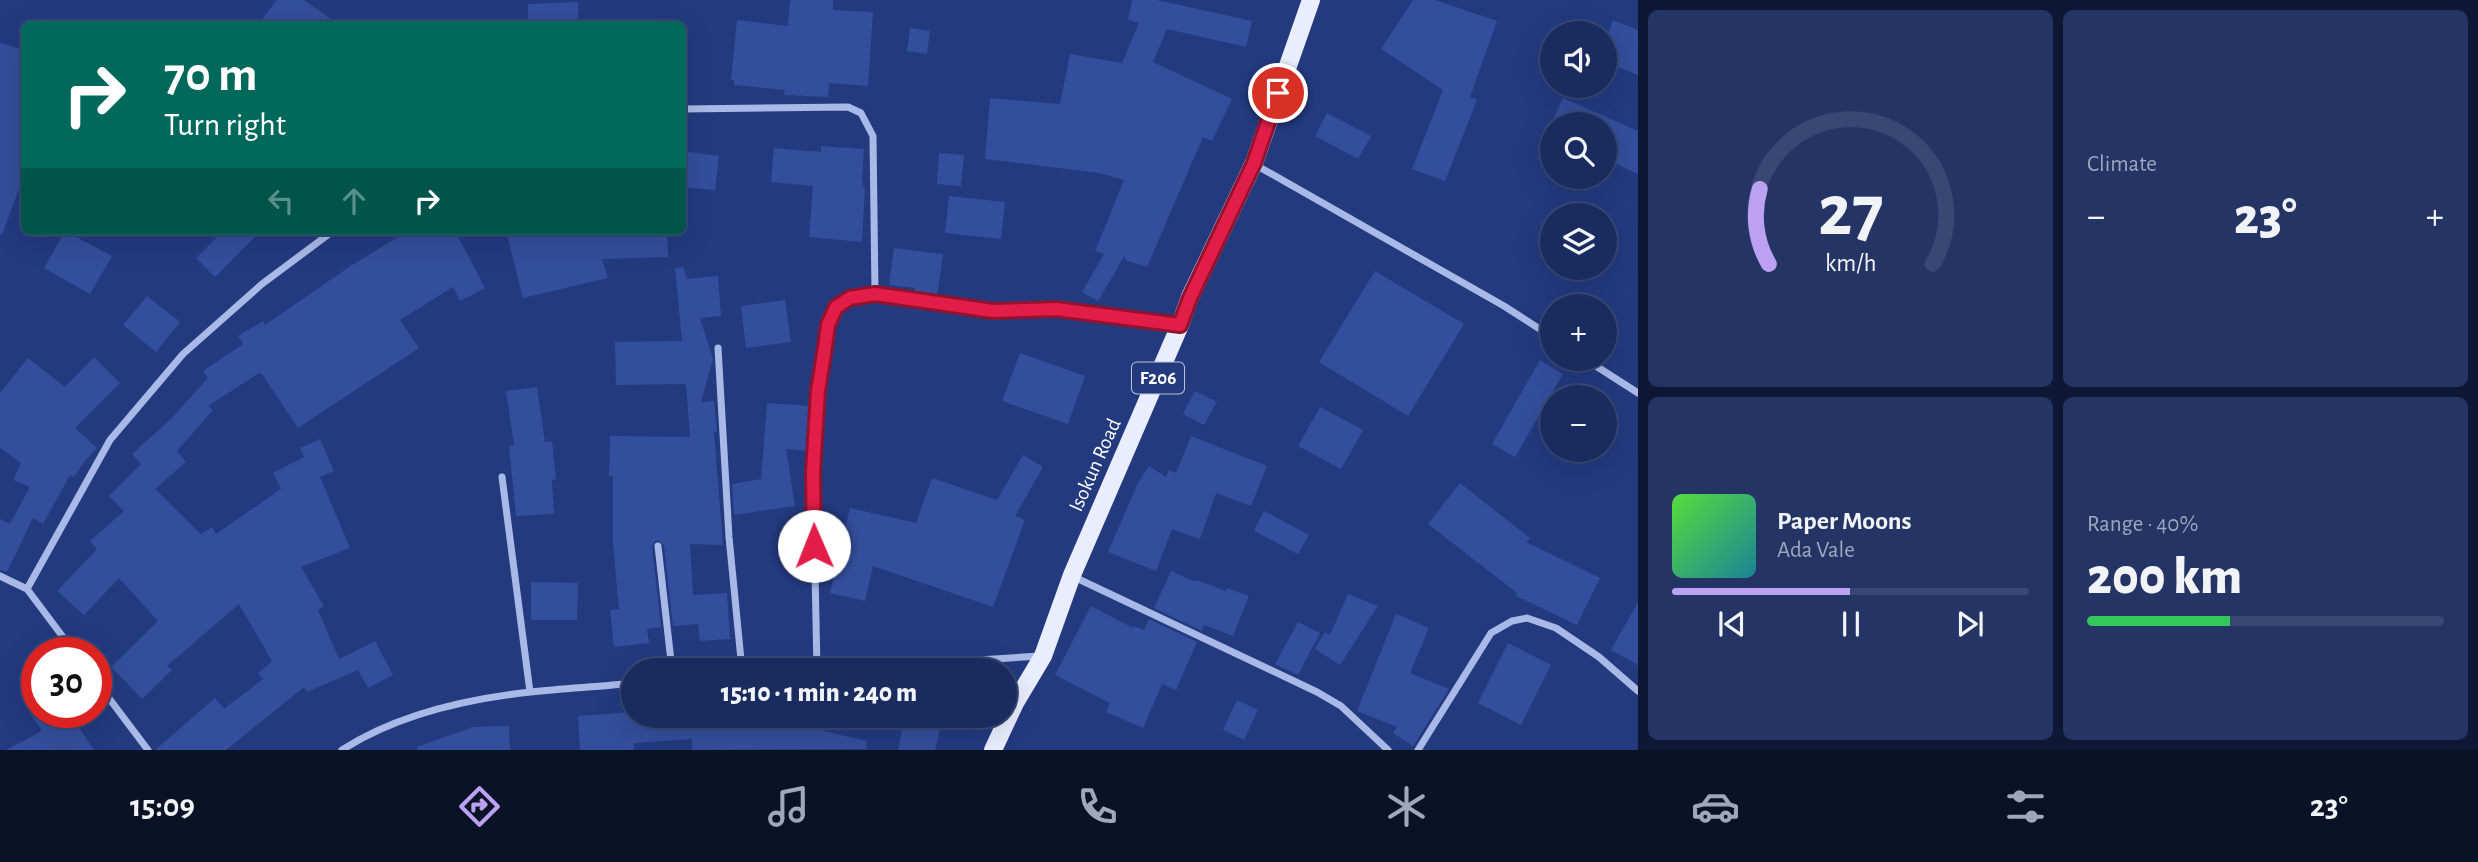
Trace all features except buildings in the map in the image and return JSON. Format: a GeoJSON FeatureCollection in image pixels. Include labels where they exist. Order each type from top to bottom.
{"type":"FeatureCollection","features":[{"type":"Feature","properties":{"kind":"main road","name":"Isokun Road"},"geometry":{"type":"LineString","coordinates":[[993,750],[1015,703],[1043,656],[1072,575],[1190,298],[1254,163],[1311,0]]}},
{"type":"Feature","properties":{"kind":"street"},"geometry":{"type":"LineString","coordinates":[[686,109],[848,107],[861,113],[873,136],[875,294]]}},
{"type":"Feature","properties":{"kind":"street"},"geometry":{"type":"LineString","coordinates":[[1254,163],[1540,329]]}},
{"type":"Feature","properties":{"kind":"street"},"geometry":{"type":"LineString","coordinates":[[27,589],[110,440],[134,411],[183,354],[262,284],[328,235]]}},
{"type":"Feature","properties":{"kind":"street"},"geometry":{"type":"LineString","coordinates":[[817,658],[813,472],[818,391],[828,325],[836,307],[850,298],[875,294],[993,311],[1056,309],[1180,325]]}},
{"type":"Feature","properties":{"kind":"street"},"geometry":{"type":"LineString","coordinates":[[718,348],[729,537],[741,658]]}},
{"type":"Feature","properties":{"kind":"street"},"geometry":{"type":"LineString","coordinates":[[1604,371],[1638,393]]}},
{"type":"Feature","properties":{"kind":"street"},"geometry":{"type":"LineString","coordinates":[[502,477],[530,692]]}},
{"type":"Feature","properties":{"kind":"street"},"geometry":{"type":"LineString","coordinates":[[658,546],[671,658]]}},
{"type":"Feature","properties":{"kind":"street"},"geometry":{"type":"LineString","coordinates":[[1072,575],[1341,705],[1388,750]]}},
{"type":"Feature","properties":{"kind":"street"},"geometry":{"type":"LineString","coordinates":[[0,576],[27,589],[63,637]]}},
{"type":"Feature","properties":{"kind":"street"},"geometry":{"type":"LineString","coordinates":[[1418,750],[1491,633],[1512,621],[1527,618],[1556,628],[1599,657],[1638,691]]}},
{"type":"Feature","properties":{"kind":"street"},"geometry":{"type":"LineString","coordinates":[[1011,658],[1043,656]]}},
{"type":"Feature","properties":{"kind":"street"},"geometry":{"type":"LineString","coordinates":[[342,750],[407,717],[452,706],[530,692],[591,689],[621,684]]}},
{"type":"Feature","properties":{"kind":"street"},"geometry":{"type":"LineString","coordinates":[[112,702],[148,750]]}},
{"type":"Feature","properties":{"kind":"route"},"geometry":{"type":"LineString","coordinates":[[814,546],[813,472],[818,391],[828,325],[836,307],[850,298],[875,294],[993,311],[1056,309],[1180,325],[1190,298],[1254,163],[1278,93]]}}]}
